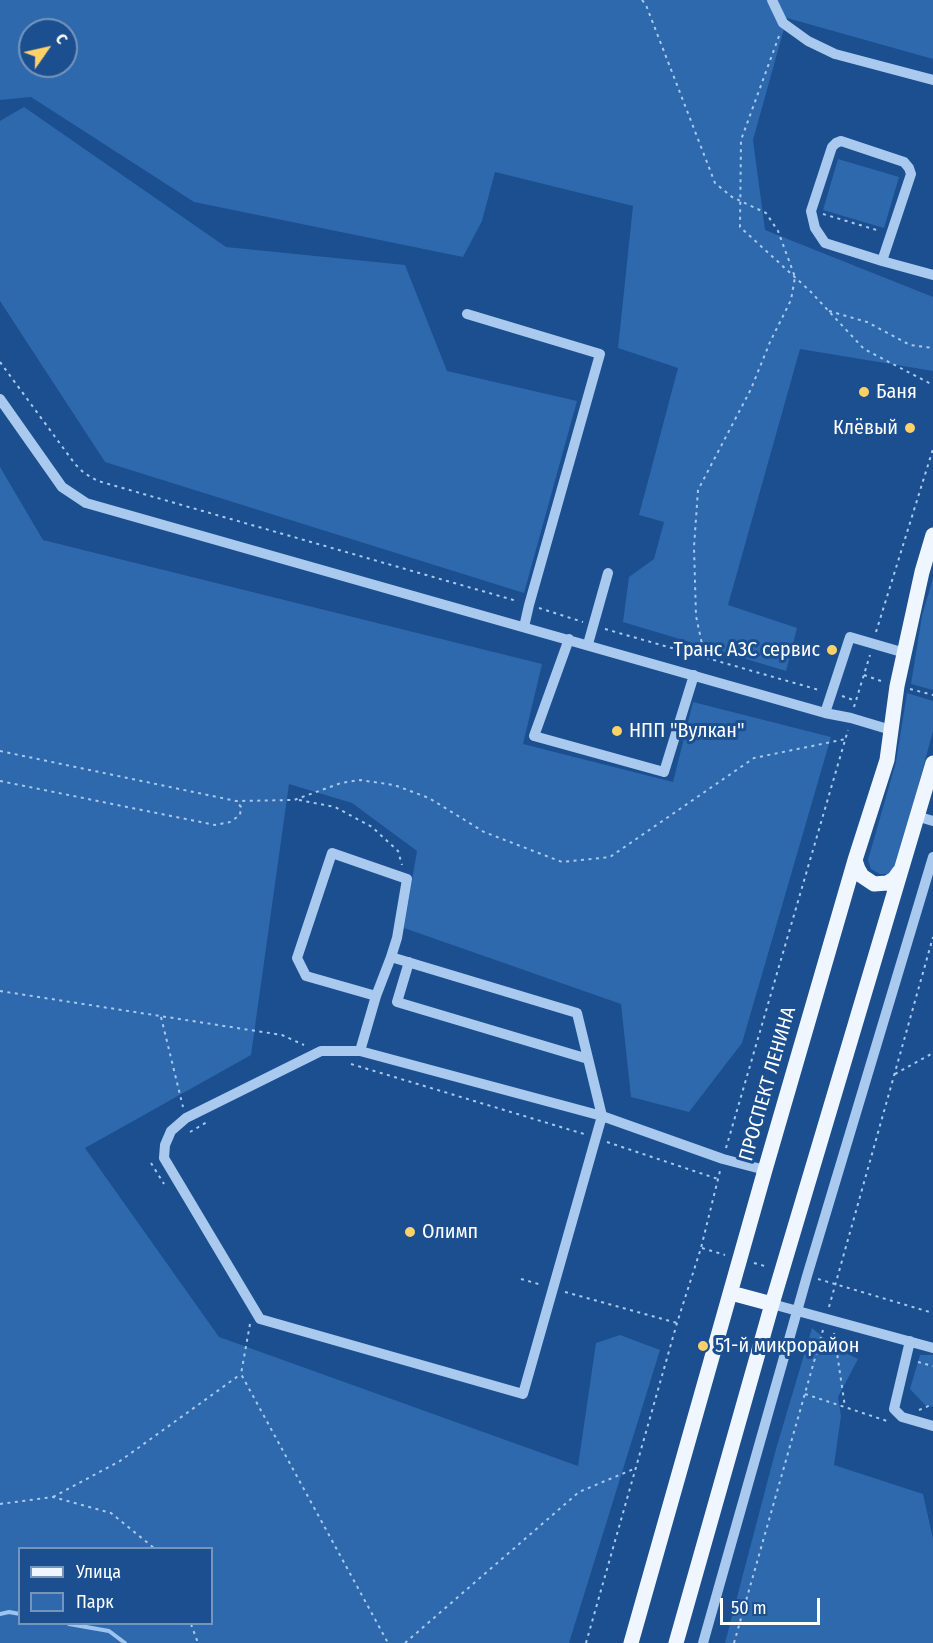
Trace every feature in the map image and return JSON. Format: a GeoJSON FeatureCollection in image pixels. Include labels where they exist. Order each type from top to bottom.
{"type":"FeatureCollection","features":[{"type":"Feature","properties":{"kind":"main road","name":"ПРОСПЕКТ ЛЕНИНА"},"geometry":{"type":"LineString","coordinates":[[631,1643],[765,1170],[855,860],[887,760],[897,686],[933,535]]}},
{"type":"Feature","properties":{"kind":"main road"},"geometry":{"type":"LineString","coordinates":[[676,1643],[772,1304],[933,763]]}},
{"type":"Feature","properties":{"kind":"main road"},"geometry":{"type":"LineString","coordinates":[[855,860],[862,876],[874,884],[887,883],[900,872]]}},
{"type":"Feature","properties":{"kind":"main road"},"geometry":{"type":"LineString","coordinates":[[731,1293],[772,1304]]}},
{"type":"Feature","properties":{"kind":"street"},"geometry":{"type":"LineString","coordinates":[[772,0],[783,23],[808,41],[835,54],[933,80]]}},
{"type":"Feature","properties":{"kind":"street"},"geometry":{"type":"LineString","coordinates":[[882,261],[911,174],[909,168],[904,162],[841,141],[832,147],[811,211],[815,228],[825,243],[882,261],[933,275]]}},
{"type":"Feature","properties":{"kind":"street"},"geometry":{"type":"LineString","coordinates":[[467,314],[600,354],[524,627]]}},
{"type":"Feature","properties":{"kind":"street"},"geometry":{"type":"LineString","coordinates":[[0,399],[62,487],[86,503],[891,730]]}},
{"type":"Feature","properties":{"kind":"street"},"geometry":{"type":"LineString","coordinates":[[588,644],[608,573]]}},
{"type":"Feature","properties":{"kind":"street"},"geometry":{"type":"LineString","coordinates":[[825,713],[850,637],[905,653]]}},
{"type":"Feature","properties":{"kind":"street"},"geometry":{"type":"LineString","coordinates":[[569,639],[534,736],[664,772],[694,675]]}},
{"type":"Feature","properties":{"kind":"street"},"geometry":{"type":"LineString","coordinates":[[916,816],[933,821]]}},
{"type":"Feature","properties":{"kind":"street"},"geometry":{"type":"LineString","coordinates":[[360,1051],[376,996],[392,957],[407,879],[332,853],[297,958],[306,976],[376,996]]}},
{"type":"Feature","properties":{"kind":"street"},"geometry":{"type":"LineString","coordinates":[[703,1643],[798,1310],[933,857]]}},
{"type":"Feature","properties":{"kind":"street"},"geometry":{"type":"LineString","coordinates":[[392,957],[577,1013],[602,1116],[523,1394],[260,1319],[164,1158],[165,1145],[171,1131],[186,1118],[321,1051],[360,1051],[602,1116],[723,1159],[765,1170]]}},
{"type":"Feature","properties":{"kind":"street"},"geometry":{"type":"LineString","coordinates":[[409,962],[397,1002],[588,1059]]}},
{"type":"Feature","properties":{"kind":"street"},"geometry":{"type":"LineString","coordinates":[[772,1304],[933,1348]]}},
{"type":"Feature","properties":{"kind":"street"},"geometry":{"type":"LineString","coordinates":[[910,1341],[894,1409],[902,1417],[933,1426]]}},
{"type":"Feature","properties":{"kind":"path"},"geometry":{"type":"LineString","coordinates":[[642,0],[646,5],[715,183],[732,197],[766,213],[778,231],[795,277],[791,300],[770,342],[751,389],[698,490],[694,547],[696,616],[705,657]]}},
{"type":"Feature","properties":{"kind":"path"},"geometry":{"type":"LineString","coordinates":[[783,23],[741,140],[740,227],[795,277],[864,349],[933,385]]}},
{"type":"Feature","properties":{"kind":"path"},"geometry":{"type":"LineString","coordinates":[[811,211],[890,234]]}},
{"type":"Feature","properties":{"kind":"path"},"geometry":{"type":"LineString","coordinates":[[829,311],[867,322],[910,345],[933,348]]}},
{"type":"Feature","properties":{"kind":"path"},"geometry":{"type":"LineString","coordinates":[[0,362],[75,464],[84,473],[98,481],[856,701]]}},
{"type":"Feature","properties":{"kind":"path"},"geometry":{"type":"LineString","coordinates":[[586,1643],[851,718],[933,449]]}},
{"type":"Feature","properties":{"kind":"path"},"geometry":{"type":"LineString","coordinates":[[296,800],[341,783],[360,780],[394,785],[429,798],[484,832],[562,862],[610,857],[754,758],[846,739]]}},
{"type":"Feature","properties":{"kind":"path"},"geometry":{"type":"LineString","coordinates":[[0,751],[236,801],[296,800],[335,807],[372,827],[398,851],[407,879]]}},
{"type":"Feature","properties":{"kind":"path"},"geometry":{"type":"LineString","coordinates":[[0,781],[215,825],[230,822],[240,815],[241,807],[236,801]]}},
{"type":"Feature","properties":{"kind":"path"},"geometry":{"type":"LineString","coordinates":[[734,1643],[805,1394],[829,1319],[933,938]]}},
{"type":"Feature","properties":{"kind":"path"},"geometry":{"type":"LineString","coordinates":[[0,991],[282,1035],[321,1051]]}},
{"type":"Feature","properties":{"kind":"path"},"geometry":{"type":"LineString","coordinates":[[161,1017],[186,1118]]}},
{"type":"Feature","properties":{"kind":"path"},"geometry":{"type":"LineString","coordinates":[[895,1074],[933,1053]]}},
{"type":"Feature","properties":{"kind":"path"},"geometry":{"type":"LineString","coordinates":[[349,1063],[595,1138],[718,1179]]}},
{"type":"Feature","properties":{"kind":"path"},"geometry":{"type":"LineString","coordinates":[[190,1132],[210,1121]]}},
{"type":"Feature","properties":{"kind":"path"},"geometry":{"type":"LineString","coordinates":[[151,1162],[170,1193]]}},
{"type":"Feature","properties":{"kind":"path"},"geometry":{"type":"LineString","coordinates":[[521,1280],[543,1286]]}},
{"type":"Feature","properties":{"kind":"path"},"geometry":{"type":"LineString","coordinates":[[566,1292],[678,1323]]}},
{"type":"Feature","properties":{"kind":"path"},"geometry":{"type":"LineString","coordinates":[[829,1319],[845,1407]]}},
{"type":"Feature","properties":{"kind":"path"},"geometry":{"type":"LineString","coordinates":[[251,1323],[241,1374],[388,1643]]}},
{"type":"Feature","properties":{"kind":"path"},"geometry":{"type":"LineString","coordinates":[[906,1359],[933,1366]]}},
{"type":"Feature","properties":{"kind":"path"},"geometry":{"type":"LineString","coordinates":[[0,1504],[53,1497],[120,1461],[241,1374]]}},
{"type":"Feature","properties":{"kind":"path"},"geometry":{"type":"LineString","coordinates":[[805,1394],[888,1421]]}},
{"type":"Feature","properties":{"kind":"path"},"geometry":{"type":"LineString","coordinates":[[405,1643],[579,1492],[636,1468]]}},
{"type":"Feature","properties":{"kind":"path"},"geometry":{"type":"LineString","coordinates":[[53,1497],[111,1513],[153,1547]]}},
{"type":"Feature","properties":{"kind":"path"},"geometry":{"type":"LineString","coordinates":[[192,1625],[198,1643]]}},
{"type":"Feature","properties":{"kind":"green space"},"geometry":{"type":"Polygon","coordinates":[[[0,0],[933,0],[933,59],[787,18],[753,140],[765,230],[933,297],[933,371],[800,349],[728,605],[797,628],[786,671],[623,622],[629,577],[654,559],[664,522],[639,515],[678,368],[618,348],[633,206],[495,172],[482,221],[463,257],[194,202],[31,97],[0,100],[0,0]]]}},
{"type":"Feature","properties":{"kind":"green space"},"geometry":{"type":"Polygon","coordinates":[[[24,107],[226,247],[405,265],[447,371],[577,401],[524,593],[105,462],[0,301],[0,121],[24,107]]]}},
{"type":"Feature","properties":{"kind":"green space"},"geometry":{"type":"Polygon","coordinates":[[[838,159],[899,177],[884,228],[823,210],[838,159]]]}},
{"type":"Feature","properties":{"kind":"green space"},"geometry":{"type":"Polygon","coordinates":[[[0,467],[43,540],[542,664],[523,744],[673,782],[693,702],[831,737],[742,1043],[689,1112],[631,1097],[621,1004],[404,928],[417,851],[352,803],[289,784],[251,1055],[85,1148],[219,1337],[578,1466],[596,1343],[620,1335],[660,1350],[569,1643],[0,1643],[0,467]]]}},
{"type":"Feature","properties":{"kind":"green space"},"geometry":{"type":"Polygon","coordinates":[[[933,578],[933,690],[911,684],[922,616],[933,578]]]}},
{"type":"Feature","properties":{"kind":"green space"},"geometry":{"type":"Polygon","coordinates":[[[907,693],[933,701],[933,731],[896,868],[890,874],[880,874],[871,869],[868,860],[896,762],[907,693]]]}},
{"type":"Feature","properties":{"kind":"green space"},"geometry":{"type":"Polygon","coordinates":[[[812,1328],[836,1348],[858,1359],[838,1397],[841,1416],[834,1465],[923,1494],[933,1539],[933,1643],[725,1643],[776,1449],[812,1328]]]}},
{"type":"Feature","properties":{"kind":"green space"},"geometry":{"type":"Polygon","coordinates":[[[920,1355],[933,1355],[933,1407],[925,1405],[910,1389],[920,1355]]]}},
{"type":"Feature","properties":{"kind":"waterway"},"geometry":{"type":"LineString","coordinates":[[0,1614],[9,1612],[18,1614]]}},
{"type":"Feature","properties":{"kind":"waterway"},"geometry":{"type":"LineString","coordinates":[[75,1625],[109,1631],[125,1643]]}},
{"type":"Feature","properties":{"kind":"place","name":"Баня"},"geometry":{"type":"Point","coordinates":[864,392]}},
{"type":"Feature","properties":{"kind":"place","name":"Клёвый"},"geometry":{"type":"Point","coordinates":[910,428]}},
{"type":"Feature","properties":{"kind":"place","name":"Транс АЗС сервис"},"geometry":{"type":"Point","coordinates":[832,650]}},
{"type":"Feature","properties":{"kind":"place","name":"НПП \"Вулкан\""},"geometry":{"type":"Point","coordinates":[617,731]}},
{"type":"Feature","properties":{"kind":"place","name":"Олимп"},"geometry":{"type":"Point","coordinates":[410,1232]}},
{"type":"Feature","properties":{"kind":"place","name":"51-й микрорайон"},"geometry":{"type":"Point","coordinates":[703,1346]}}]}
